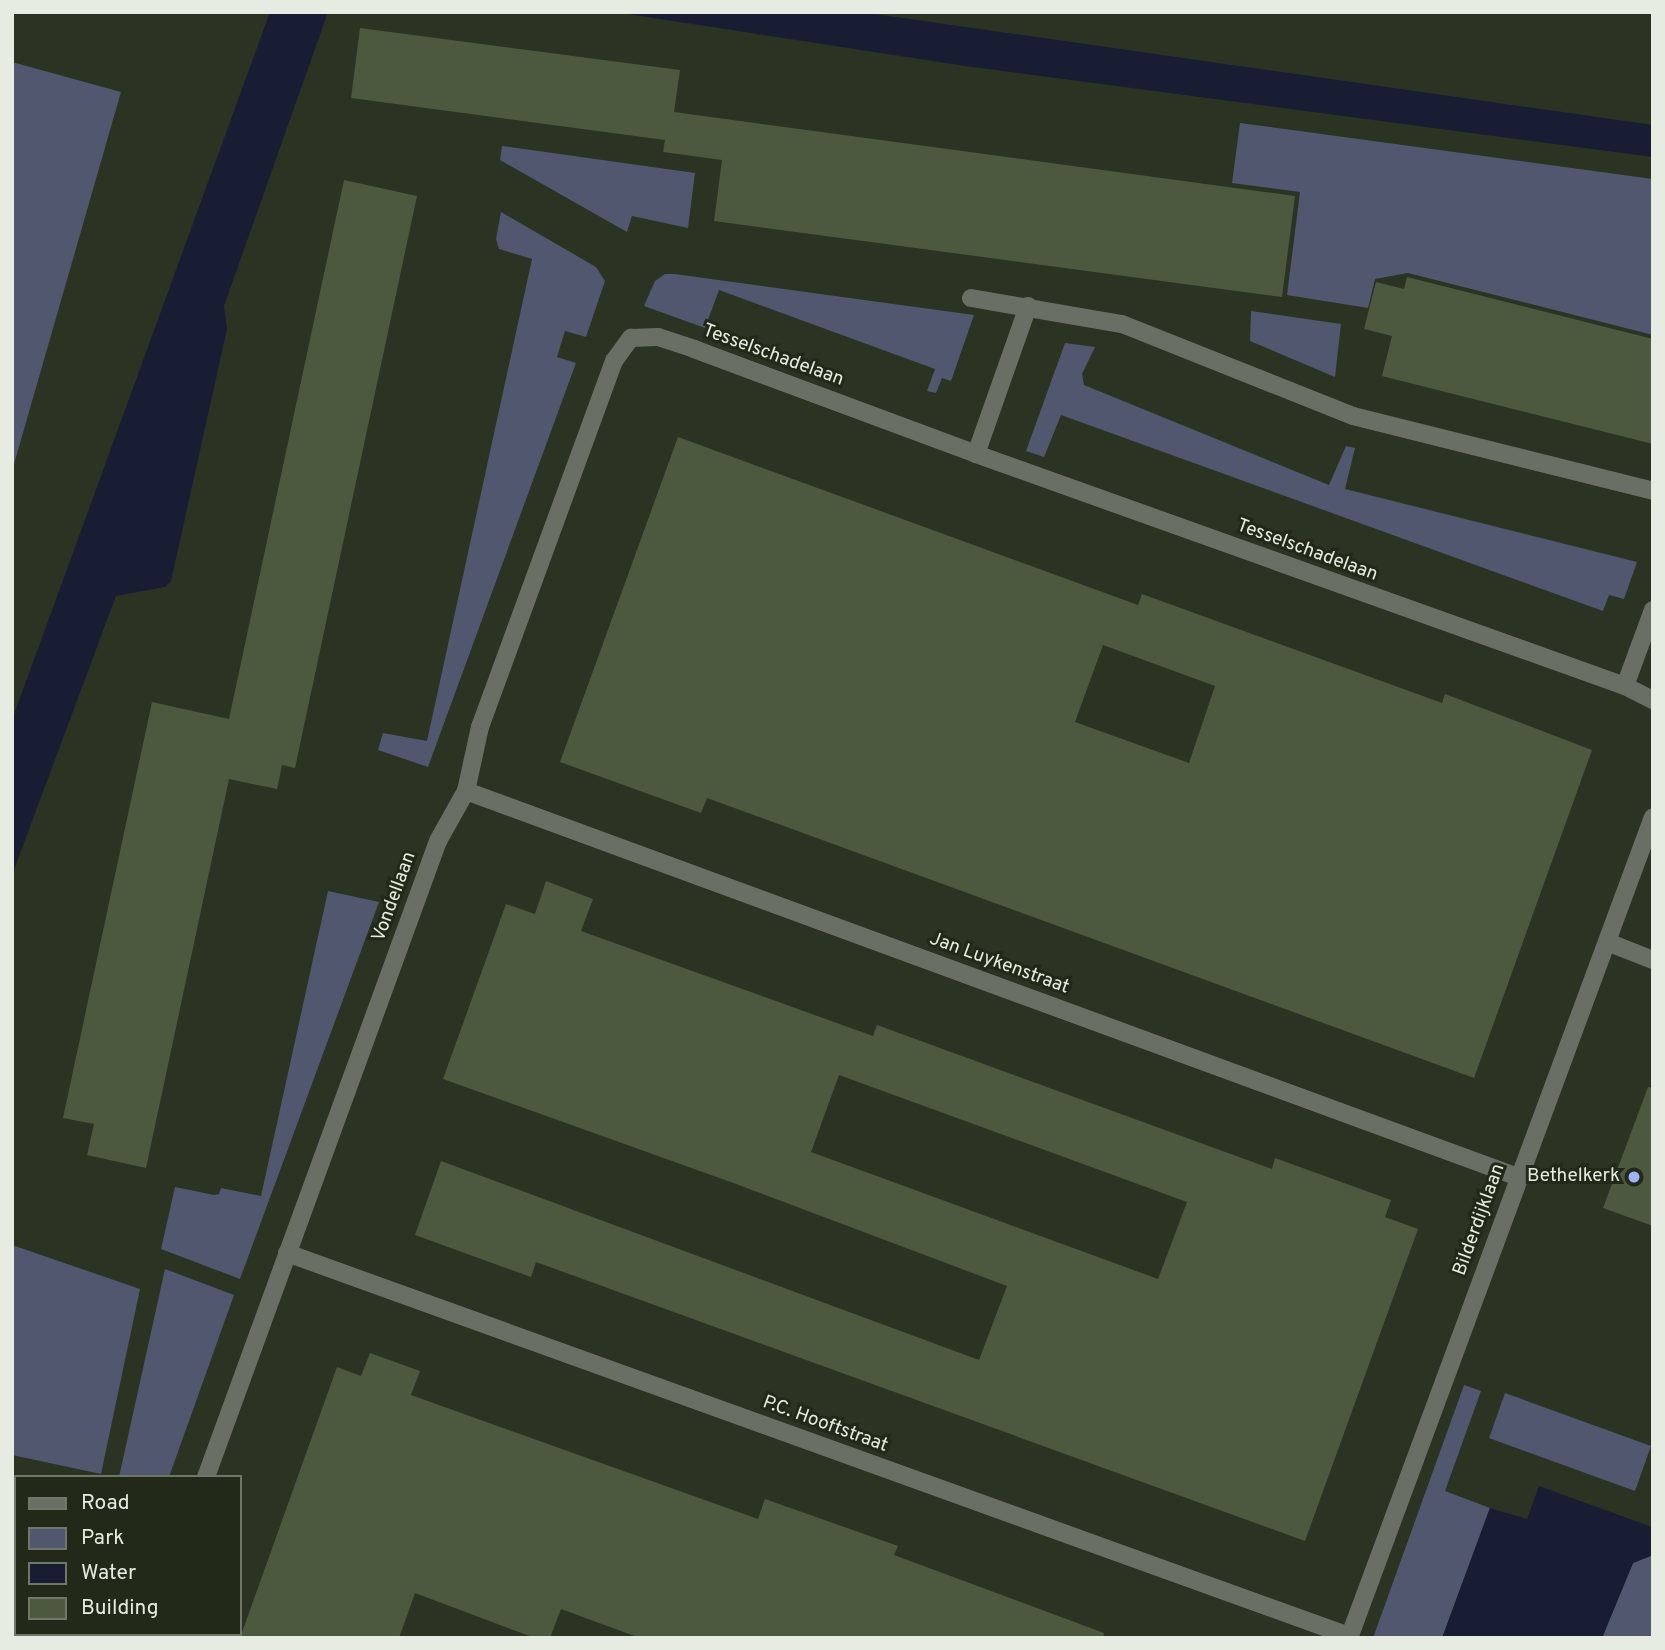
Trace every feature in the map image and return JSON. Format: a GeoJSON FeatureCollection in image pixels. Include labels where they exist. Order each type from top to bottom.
{"type":"FeatureCollection","features":[{"type":"Feature","properties":{"kind":"street"},"geometry":{"type":"LineString","coordinates":[[971,298],[1122,324],[1353,416],[1653,491]]}},
{"type":"Feature","properties":{"kind":"street"},"geometry":{"type":"LineString","coordinates":[[976,454],[1028,306]]}},
{"type":"Feature","properties":{"kind":"street","name":"Tesselschadelaan"},"geometry":{"type":"LineString","coordinates":[[631,338],[658,337],[694,349],[976,454],[1625,686],[1653,700]]}},
{"type":"Feature","properties":{"kind":"street","name":"Vondellaan"},"geometry":{"type":"LineString","coordinates":[[207,1475],[438,841],[466,791],[480,727],[614,361],[631,338]]}},
{"type":"Feature","properties":{"kind":"street"},"geometry":{"type":"LineString","coordinates":[[1625,686],[1653,610]]}},
{"type":"Feature","properties":{"kind":"street","name":"Jan Luykenstraat"},"geometry":{"type":"LineString","coordinates":[[466,791],[1518,1177]]}},
{"type":"Feature","properties":{"kind":"street","name":"Bilderdijklaan"},"geometry":{"type":"LineString","coordinates":[[1349,1637],[1653,817]]}},
{"type":"Feature","properties":{"kind":"street"},"geometry":{"type":"LineString","coordinates":[[1607,942],[1653,960]]}},
{"type":"Feature","properties":{"kind":"street","name":"P.C. Hooftstraat"},"geometry":{"type":"LineString","coordinates":[[286,1253],[1349,1637]]}},
{"type":"Feature","properties":{"kind":"green space"},"geometry":{"type":"Polygon","coordinates":[[[12,62],[121,92],[12,471],[12,62]]]}},
{"type":"Feature","properties":{"kind":"green space"},"geometry":{"type":"Polygon","coordinates":[[[1240,123],[1653,179],[1653,335],[1408,273],[1375,279],[1368,308],[1287,295],[1300,192],[1232,183],[1240,123]]]}},
{"type":"Feature","properties":{"kind":"green space"},"geometry":{"type":"Polygon","coordinates":[[[502,146],[695,173],[688,228],[632,216],[627,232],[500,160],[502,146]]]}},
{"type":"Feature","properties":{"kind":"green space"},"geometry":{"type":"Polygon","coordinates":[[[501,212],[596,267],[605,281],[586,337],[565,331],[557,357],[576,363],[428,767],[378,750],[383,733],[427,741],[532,259],[499,249],[496,239],[501,212]]]}},
{"type":"Feature","properties":{"kind":"green space"},"geometry":{"type":"Polygon","coordinates":[[[665,274],[974,315],[951,381],[942,378],[936,393],[927,391],[935,369],[719,290],[705,328],[644,306],[655,281],[665,274]]]}},
{"type":"Feature","properties":{"kind":"green space"},"geometry":{"type":"Polygon","coordinates":[[[1251,311],[1341,324],[1335,377],[1250,341],[1251,311]]]}},
{"type":"Feature","properties":{"kind":"green space"},"geometry":{"type":"Polygon","coordinates":[[[1065,343],[1095,347],[1082,374],[1084,385],[1329,485],[1346,446],[1355,448],[1345,489],[1637,562],[1624,599],[1609,595],[1603,611],[1061,415],[1044,457],[1026,451],[1065,343]]]}},
{"type":"Feature","properties":{"kind":"green space"},"geometry":{"type":"Polygon","coordinates":[[[328,891],[379,902],[240,1279],[161,1249],[175,1187],[214,1195],[219,1194],[221,1188],[261,1196],[328,891]]]}},
{"type":"Feature","properties":{"kind":"green space"},"geometry":{"type":"Polygon","coordinates":[[[12,1245],[140,1289],[101,1474],[12,1455],[12,1245]]]}},
{"type":"Feature","properties":{"kind":"green space"},"geometry":{"type":"Polygon","coordinates":[[[165,1269],[234,1295],[170,1475],[119,1475],[165,1269]]]}},
{"type":"Feature","properties":{"kind":"green space"},"geometry":{"type":"Polygon","coordinates":[[[1464,1385],[1481,1391],[1445,1491],[1490,1508],[1442,1638],[1373,1638],[1464,1385]]]}},
{"type":"Feature","properties":{"kind":"green space"},"geometry":{"type":"Polygon","coordinates":[[[1505,1393],[1651,1446],[1635,1491],[1489,1438],[1505,1393]]]}},
{"type":"Feature","properties":{"kind":"green space"},"geometry":{"type":"Polygon","coordinates":[[[1653,1555],[1653,1638],[1602,1638],[1633,1563],[1653,1555]]]}},
{"type":"Feature","properties":{"kind":"water"},"geometry":{"type":"Polygon","coordinates":[[[270,12],[328,12],[224,306],[227,329],[171,581],[165,587],[116,596],[12,875],[12,720],[270,12]]]}},
{"type":"Feature","properties":{"kind":"water"},"geometry":{"type":"Polygon","coordinates":[[[615,12],[861,12],[1653,125],[1653,157],[965,66],[615,12]]]}},
{"type":"Feature","properties":{"kind":"water"},"geometry":{"type":"Polygon","coordinates":[[[1539,1486],[1652,1527],[1653,1555],[1633,1563],[1602,1638],[1442,1638],[1490,1508],[1527,1519],[1539,1486]]]}},
{"type":"Feature","properties":{"kind":"building"},"geometry":{"type":"Polygon","coordinates":[[[360,28],[680,70],[674,112],[1295,196],[1282,297],[714,221],[722,160],[663,152],[665,140],[351,98],[360,28]]]}},
{"type":"Feature","properties":{"kind":"building"},"geometry":{"type":"Polygon","coordinates":[[[344,180],[417,196],[295,768],[282,765],[277,789],[229,779],[146,1168],[87,1155],[94,1124],[63,1118],[152,702],[229,719],[344,180]]]}},
{"type":"Feature","properties":{"kind":"building"},"geometry":{"type":"Polygon","coordinates":[[[1407,277],[1653,339],[1653,444],[1382,376],[1392,336],[1364,329],[1376,282],[1404,289],[1407,277]]]}},
{"type":"Feature","properties":{"kind":"building"},"geometry":{"type":"Polygon","coordinates":[[[678,437],[1138,605],[1142,594],[1442,703],[1445,694],[1592,750],[1474,1078],[707,798],[701,813],[560,762],[678,437]],[[1103,645],[1075,722],[1189,763],[1215,686],[1103,645]]]}},
{"type":"Feature","properties":{"kind":"building"},"geometry":{"type":"Polygon","coordinates":[[[546,881],[593,899],[581,931],[873,1036],[877,1025],[1272,1169],[1275,1158],[1391,1200],[1385,1217],[1418,1229],[1305,1541],[536,1262],[531,1277],[415,1235],[441,1161],[979,1360],[1007,1286],[739,1185],[443,1079],[506,904],[535,914],[546,881]],[[839,1075],[811,1152],[1158,1279],[1187,1202],[839,1075]]]}},
{"type":"Feature","properties":{"kind":"building","name":"Bethelkerk"},"geometry":{"type":"Polygon","coordinates":[[[1648,1087],[1653,1088],[1653,1226],[1603,1208],[1648,1087]]]}},
{"type":"Feature","properties":{"kind":"building"},"geometry":{"type":"Polygon","coordinates":[[[370,1353],[420,1371],[411,1395],[758,1519],[765,1499],[898,1546],[894,1555],[1104,1633],[1103,1638],[640,1638],[561,1609],[550,1638],[535,1638],[415,1593],[399,1638],[240,1638],[337,1367],[361,1376],[370,1353]]]}},
{"type":"Feature","properties":{"kind":"place","name":"Bethelkerk"},"geometry":{"type":"Point","coordinates":[1634,1177]}}]}
